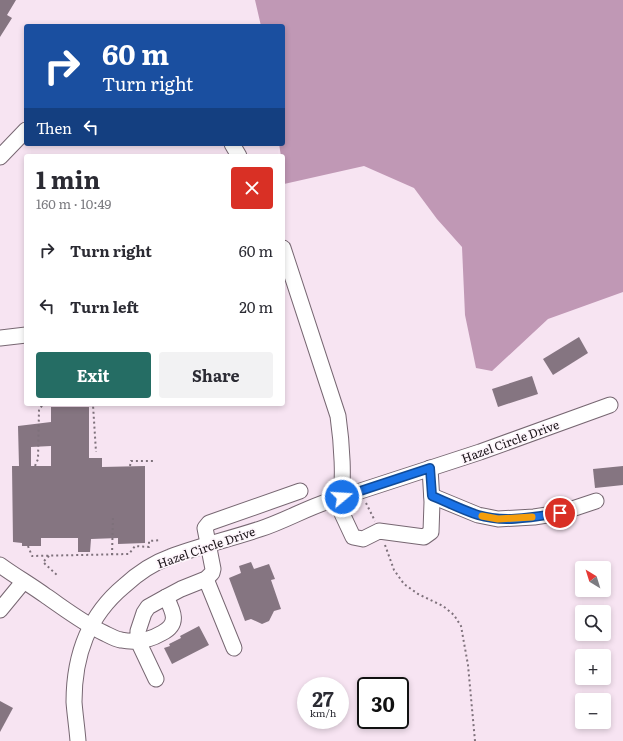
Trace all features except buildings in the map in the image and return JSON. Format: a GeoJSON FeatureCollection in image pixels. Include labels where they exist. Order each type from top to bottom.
{"type":"FeatureCollection","features":[{"type":"Feature","properties":{"kind":"street"},"geometry":{"type":"LineString","coordinates":[[0,157],[24,132]]}},
{"type":"Feature","properties":{"kind":"street"},"geometry":{"type":"LineString","coordinates":[[285,254],[338,416],[341,437],[342,497],[338,505],[353,536],[363,539],[380,531],[424,537],[430,532],[432,496],[430,468]]}},
{"type":"Feature","properties":{"kind":"street"},"geometry":{"type":"LineString","coordinates":[[0,338],[24,335]]}},
{"type":"Feature","properties":{"kind":"street","name":"Hazel Circle Drive"},"geometry":{"type":"LineString","coordinates":[[78,741],[74,702],[75,681],[79,660],[90,626],[116,592],[153,565],[169,557],[261,528],[322,502],[342,497],[480,452],[610,405]]}},
{"type":"Feature","properties":{"kind":"street"},"geometry":{"type":"LineString","coordinates":[[156,679],[138,641],[138,631],[144,613],[148,607],[181,589],[206,579],[212,573],[213,569],[205,528],[209,523],[300,491]]}},
{"type":"Feature","properties":{"kind":"street"},"geometry":{"type":"LineString","coordinates":[[432,496],[478,515],[498,519],[534,517],[560,513],[596,501]]}},
{"type":"Feature","properties":{"kind":"street"},"geometry":{"type":"LineString","coordinates":[[282,497],[289,517]]}},
{"type":"Feature","properties":{"kind":"street"},"geometry":{"type":"LineString","coordinates":[[0,565],[90,626],[119,640],[128,642],[153,638],[170,628],[173,623],[173,612],[166,597]]}},
{"type":"Feature","properties":{"kind":"street"},"geometry":{"type":"LineString","coordinates":[[206,579],[234,648]]}},
{"type":"Feature","properties":{"kind":"street"},"geometry":{"type":"LineString","coordinates":[[0,610],[23,582]]}},
{"type":"Feature","properties":{"kind":"path"},"geometry":{"type":"LineString","coordinates":[[35,466],[38,459],[39,409],[42,406]]}},
{"type":"Feature","properties":{"kind":"path"},"geometry":{"type":"LineString","coordinates":[[93,406],[96,452]]}},
{"type":"Feature","properties":{"kind":"path"},"geometry":{"type":"LineString","coordinates":[[130,466],[131,461],[154,460]]}},
{"type":"Feature","properties":{"kind":"path"},"geometry":{"type":"LineString","coordinates":[[360,491],[380,531],[394,570],[404,584],[418,594],[443,606],[454,615],[461,626],[468,665],[475,741]]}},
{"type":"Feature","properties":{"kind":"path"},"geometry":{"type":"LineString","coordinates":[[112,555],[113,517]]}},
{"type":"Feature","properties":{"kind":"path"},"geometry":{"type":"LineString","coordinates":[[28,546],[32,556],[112,555],[129,554],[135,546],[150,547],[149,541],[161,540]]}},
{"type":"Feature","properties":{"kind":"path"},"geometry":{"type":"LineString","coordinates":[[49,556],[43,562],[58,576]]}},
{"type":"Feature","properties":{"kind":"shaded area"},"geometry":{"type":"Polygon","coordinates":[[[255,0],[623,0],[623,292],[548,319],[492,371],[476,368],[465,315],[462,247],[437,219],[414,188],[364,166],[285,184],[285,154],[281,154],[279,146],[285,146],[285,24],[261,24],[255,0]]]}},
{"type":"Feature","properties":{"kind":"slow traffic"},"geometry":{"type":"LineString","coordinates":[[482,516],[498,519],[532,517]]}},
{"type":"Feature","properties":{"kind":"route"},"geometry":{"type":"LineString","coordinates":[[342,497],[430,468],[432,496],[478,515],[498,519],[534,517],[560,513]]}}]}
